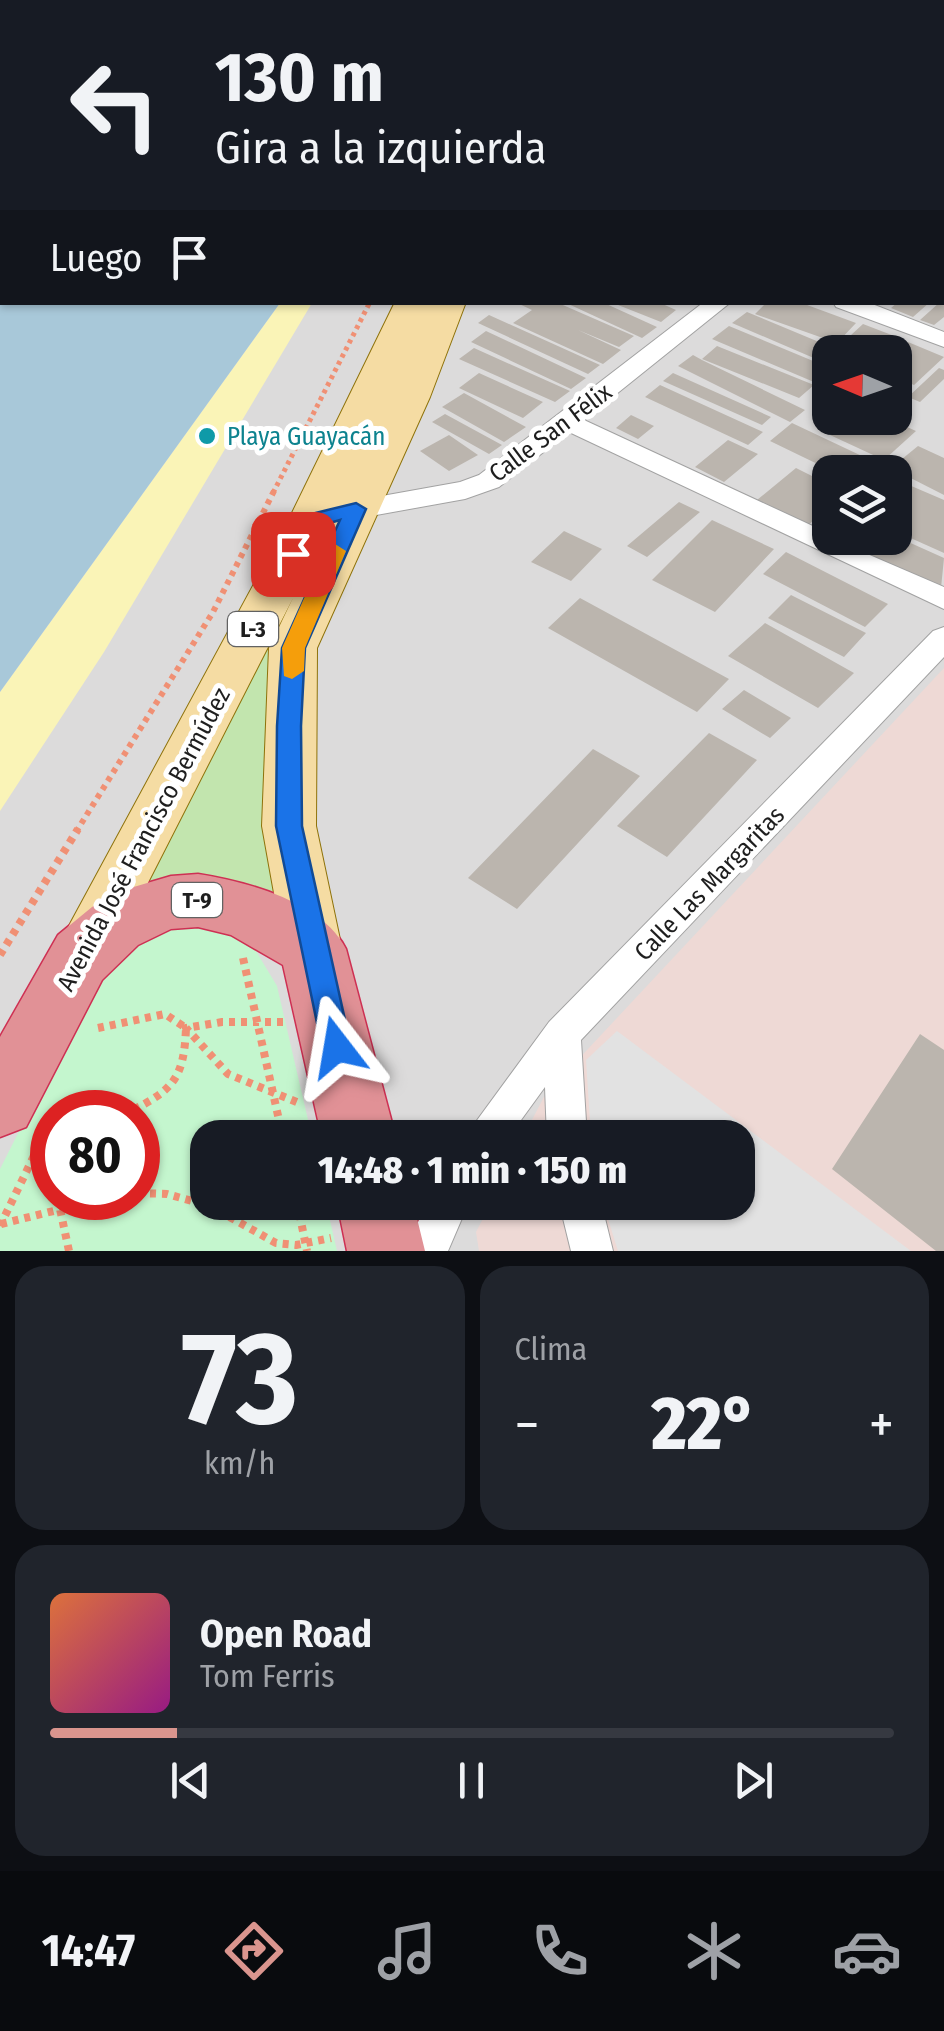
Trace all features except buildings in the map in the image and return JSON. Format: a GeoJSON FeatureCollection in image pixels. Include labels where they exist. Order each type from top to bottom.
{"type":"FeatureCollection","features":[{"type":"Feature","properties":{"kind":"highway","name":"T-9"},"geometry":{"type":"LineString","coordinates":[[94,982],[139,912],[178,900],[223,902],[252,912],[313,948]]}},
{"type":"Feature","properties":{"kind":"highway","name":"Avenida José Francisco Bermúdez"},"geometry":{"type":"LineString","coordinates":[[313,948],[354,1120]]}},
{"type":"Feature","properties":{"kind":"highway","name":"Avenida José Francisco Bermúdez"},"geometry":{"type":"LineString","coordinates":[[0,1104],[94,982]]}},
{"type":"Feature","properties":{"kind":"main road","name":"Avenida José Francisco Bermúdez"},"geometry":{"type":"LineString","coordinates":[[313,948],[289,826],[293,648],[333,515],[413,305]]}},
{"type":"Feature","properties":{"kind":"main road","name":"Avenida José Francisco Bermúdez"},"geometry":{"type":"LineString","coordinates":[[94,982],[333,515],[410,398],[445,305]]}},
{"type":"Feature","properties":{"kind":"street","name":"Calle San Félix"},"geometry":{"type":"LineString","coordinates":[[333,515],[465,490],[488,481],[716,305]]}},
{"type":"Feature","properties":{"kind":"street"},"geometry":{"type":"LineString","coordinates":[[852,305],[944,340]]}},
{"type":"Feature","properties":{"kind":"street"},"geometry":{"type":"LineString","coordinates":[[566,421],[944,599]]}},
{"type":"Feature","properties":{"kind":"street","name":"Calle Las Margaritas"},"geometry":{"type":"LineString","coordinates":[[498,1120],[562,1034],[944,638]]}},
{"type":"Feature","properties":{"kind":"street"},"geometry":{"type":"LineString","coordinates":[[562,1034],[566,1120]]}},
{"type":"Feature","properties":{"kind":"street"},"geometry":{"type":"LineString","coordinates":[[584,1220],[592,1251]]}},
{"type":"Feature","properties":{"kind":"path"},"geometry":{"type":"LineString","coordinates":[[0,954],[213,612],[368,305]]}},
{"type":"Feature","properties":{"kind":"path"},"geometry":{"type":"LineString","coordinates":[[241,947],[279,1120]]}},
{"type":"Feature","properties":{"kind":"path"},"geometry":{"type":"LineString","coordinates":[[90,1044],[98,1028],[94,982]]}},
{"type":"Feature","properties":{"kind":"path"},"geometry":{"type":"LineString","coordinates":[[98,1028],[165,1014],[186,1028],[228,1074],[346,1120]]}},
{"type":"Feature","properties":{"kind":"path"},"geometry":{"type":"LineString","coordinates":[[186,1028],[222,1022],[330,1017]]}},
{"type":"Feature","properties":{"kind":"path"},"geometry":{"type":"LineString","coordinates":[[160,1096],[185,1066],[186,1028]]}},
{"type":"Feature","properties":{"kind":"path"},"geometry":{"type":"LineString","coordinates":[[0,1225],[30,1163]]}},
{"type":"Feature","properties":{"kind":"path"},"geometry":{"type":"LineString","coordinates":[[160,1193],[197,1201],[249,1224],[275,1243],[307,1247],[403,1226]]}},
{"type":"Feature","properties":{"kind":"path"},"geometry":{"type":"LineString","coordinates":[[0,1225],[30,1217]]}},
{"type":"Feature","properties":{"kind":"path"},"geometry":{"type":"LineString","coordinates":[[62,1220],[69,1251]]}},
{"type":"Feature","properties":{"kind":"path"},"geometry":{"type":"LineString","coordinates":[[301,1220],[307,1247]]}},
{"type":"Feature","properties":{"kind":"shaded area"},"geometry":{"type":"Polygon","coordinates":[[[279,305],[944,305],[944,1251],[0,1251],[0,692],[279,305]]]}},
{"type":"Feature","properties":{"kind":"shaded area"},"geometry":{"type":"Polygon","coordinates":[[[944,668],[944,1251],[479,1251],[476,1232],[482,1220],[755,1220],[755,1120],[532,1120],[545,1095],[944,668]]]}},
{"type":"Feature","properties":{"kind":"shaded area"},"geometry":{"type":"Polygon","coordinates":[[[617,1031],[736,1120],[590,1120],[586,1060],[617,1031]]]}},
{"type":"Feature","properties":{"kind":"shaded area"},"geometry":{"type":"Polygon","coordinates":[[[755,1134],[911,1251],[618,1251],[608,1220],[755,1220],[755,1134]]]}},
{"type":"Feature","properties":{"kind":"green space"},"geometry":{"type":"Polygon","coordinates":[[[312,555],[276,643],[265,739],[285,902],[127,891],[312,555]]]}},
{"type":"Feature","properties":{"kind":"green space"},"geometry":{"type":"Polygon","coordinates":[[[168,914],[241,926],[277,986],[308,1120],[190,1120],[190,1220],[330,1220],[337,1251],[0,1251],[0,1169],[30,1110],[30,1220],[160,1220],[160,1090],[40,1090],[114,943],[168,914]]]}},
{"type":"Feature","properties":{"kind":"sand","name":"Playa Guayacán"},"geometry":{"type":"Polygon","coordinates":[[[279,305],[311,305],[104,652],[0,811],[0,692],[279,305]]]}},
{"type":"Feature","properties":{"kind":"water"},"geometry":{"type":"Polygon","coordinates":[[[0,305],[279,305],[0,692],[0,305]]]}},
{"type":"Feature","properties":{"kind":"slow traffic"},"geometry":{"type":"LineString","coordinates":[[292,671],[293,648],[335,551]]}},
{"type":"Feature","properties":{"kind":"place","name":"Playa Guayacán"},"geometry":{"type":"Point","coordinates":[207,436]}},
{"type":"Feature","properties":{"kind":"route"},"geometry":{"type":"LineString","coordinates":[[293,554],[310,521],[356,509],[293,648],[289,726],[289,826],[337,1047]]}}]}
